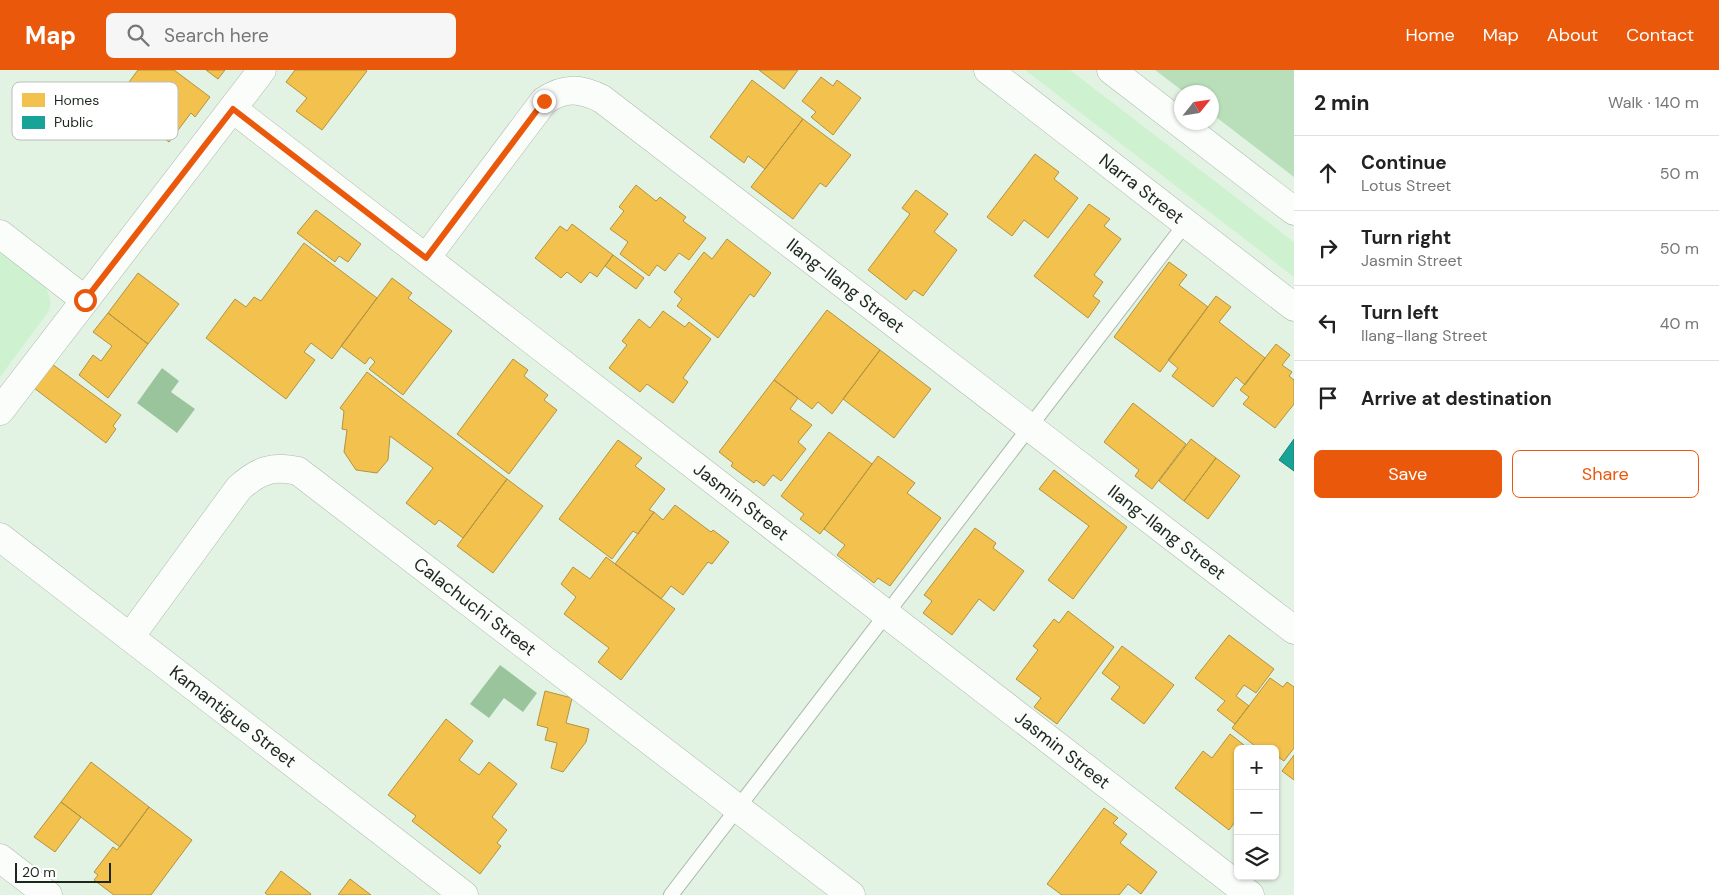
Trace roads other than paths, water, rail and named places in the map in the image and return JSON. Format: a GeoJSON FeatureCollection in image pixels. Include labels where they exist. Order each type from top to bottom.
{"type":"FeatureCollection","features":[{"type":"Feature","properties":{"kind":"street"},"geometry":{"type":"LineString","coordinates":[[0,411],[262,70]]}},
{"type":"Feature","properties":{"kind":"street","name":"Narra Street"},"geometry":{"type":"LineString","coordinates":[[988,70],[1294,307]]}},
{"type":"Feature","properties":{"kind":"street"},"geometry":{"type":"LineString","coordinates":[[1111,70],[1294,211]]}},
{"type":"Feature","properties":{"kind":"street","name":"Ilang-Ilang Street"},"geometry":{"type":"LineString","coordinates":[[426,258],[544,101],[556,92],[572,89],[586,91],[602,98],[1294,630]]}},
{"type":"Feature","properties":{"kind":"street","name":"Jasmin Street"},"geometry":{"type":"LineString","coordinates":[[233,109],[1250,895]]}},
{"type":"Feature","properties":{"kind":"street"},"geometry":{"type":"LineString","coordinates":[[0,234],[85,300]]}},
{"type":"Feature","properties":{"kind":"street","name":"Calachuchi Street"},"geometry":{"type":"LineString","coordinates":[[130,637],[239,488],[251,478],[266,470],[282,468],[298,471],[852,895]]}},
{"type":"Feature","properties":{"kind":"street","name":"Kamantigue Street"},"geometry":{"type":"LineString","coordinates":[[0,537],[464,895]]}},
{"type":"Feature","properties":{"kind":"street"},"geometry":{"type":"LineString","coordinates":[[0,858],[48,895]]}},
{"type":"Feature","properties":{"kind":"lane"},"geometry":{"type":"LineString","coordinates":[[671,895],[1186,223]]}}]}
